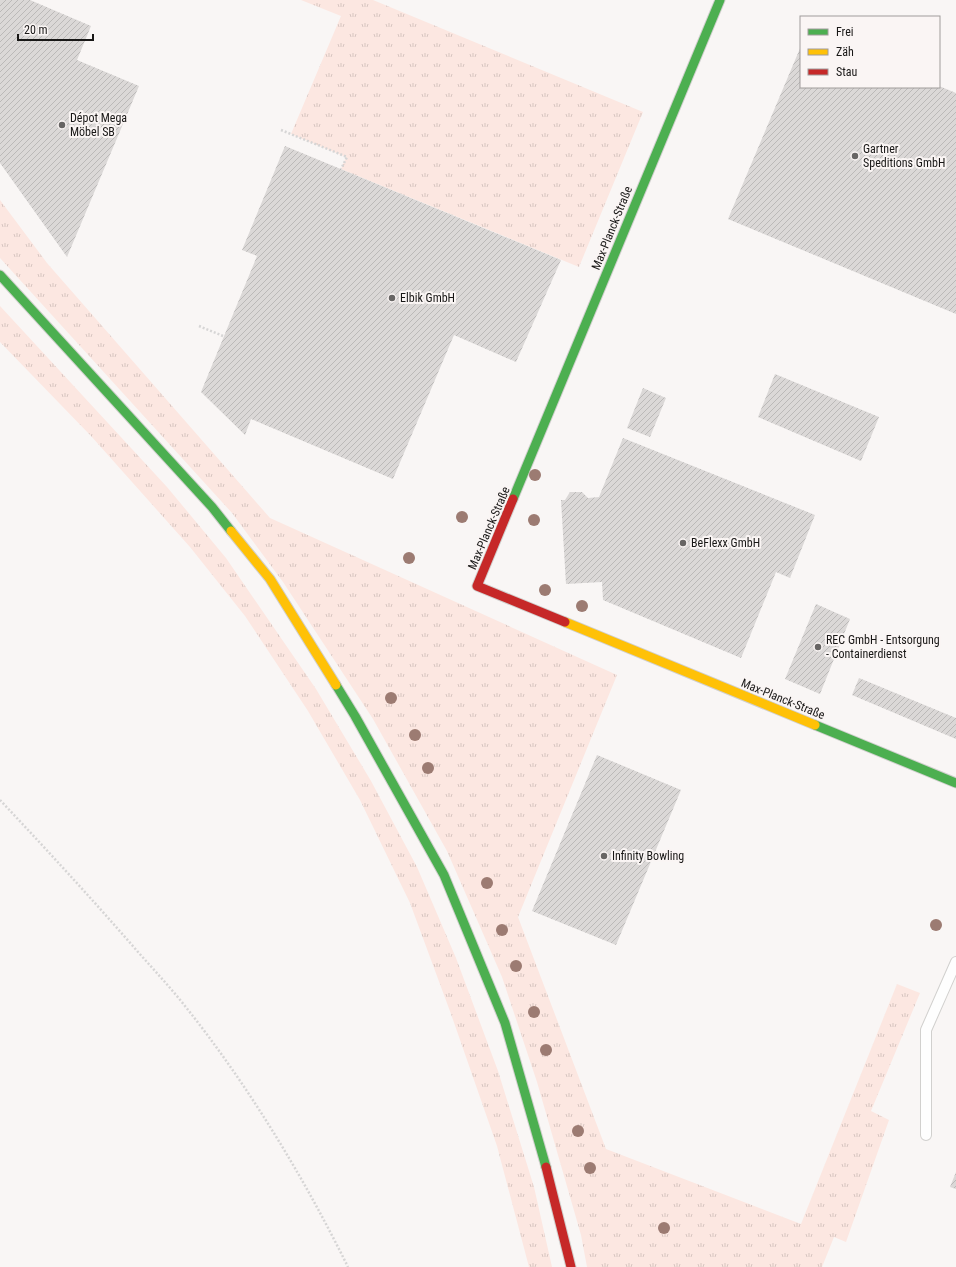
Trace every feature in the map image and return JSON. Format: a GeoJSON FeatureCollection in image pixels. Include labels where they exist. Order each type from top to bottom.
{"type":"FeatureCollection","features":[{"type":"Feature","properties":{"kind":"street","name":"Max-Planck-Straße"},"geometry":{"type":"LineString","coordinates":[[720,0],[478,586],[956,783]]}},
{"type":"Feature","properties":{"kind":"street"},"geometry":{"type":"LineString","coordinates":[[0,275],[212,507],[270,579],[355,716],[444,874],[505,1022],[544,1160],[570,1267]]}},
{"type":"Feature","properties":{"kind":"lane"},"geometry":{"type":"LineString","coordinates":[[926,1135],[926,1030],[956,962]]}},
{"type":"Feature","properties":{"kind":"path"},"geometry":{"type":"LineString","coordinates":[[281,130],[347,157],[341,170]]}},
{"type":"Feature","properties":{"kind":"path"},"geometry":{"type":"LineString","coordinates":[[199,326],[223,336]]}},
{"type":"Feature","properties":{"kind":"path"},"geometry":{"type":"LineString","coordinates":[[0,800],[83,889],[185,1006],[247,1091],[329,1229],[348,1267]]}},
{"type":"Feature","properties":{"kind":"green space"},"geometry":{"type":"Polygon","coordinates":[[[301,0],[373,0],[643,112],[579,267],[341,169],[346,157],[291,134],[341,16],[301,0]]]}},
{"type":"Feature","properties":{"kind":"green space"},"geometry":{"type":"Polygon","coordinates":[[[0,200],[47,263],[270,518],[617,675],[518,917],[606,1149],[801,1224],[897,984],[920,993],[871,1111],[889,1120],[846,1242],[834,1237],[822,1267],[587,1267],[581,1235],[537,1082],[502,977],[447,851],[373,719],[283,582],[232,513],[0,258],[0,200]]]}},
{"type":"Feature","properties":{"kind":"green space"},"geometry":{"type":"Polygon","coordinates":[[[0,306],[167,487],[226,558],[316,689],[371,781],[417,867],[456,958],[498,1071],[534,1187],[552,1267],[529,1267],[497,1146],[451,1014],[410,903],[360,800],[308,711],[245,616],[190,547],[91,436],[0,342],[0,306]]]}},
{"type":"Feature","properties":{"kind":"building","name":"Dépot Mega Möbel SB"},"geometry":{"type":"Polygon","coordinates":[[[0,0],[30,0],[91,26],[77,60],[139,86],[67,257],[0,163],[0,0]]]}},
{"type":"Feature","properties":{"kind":"building","name":"Gartner Speditions GmbH"},"geometry":{"type":"Polygon","coordinates":[[[800,48],[800,88],[940,88],[940,86],[956,93],[956,314],[728,219],[800,48]]]}},
{"type":"Feature","properties":{"kind":"building","name":"Elbik GmbH"},"geometry":{"type":"Polygon","coordinates":[[[285,146],[561,260],[516,362],[454,335],[393,479],[251,419],[245,435],[201,392],[257,256],[242,250],[285,146]]]}},
{"type":"Feature","properties":{"kind":"building"},"geometry":{"type":"Polygon","coordinates":[[[775,374],[879,417],[861,461],[758,417],[775,374]]]}},
{"type":"Feature","properties":{"kind":"building"},"geometry":{"type":"Polygon","coordinates":[[[643,388],[666,398],[650,437],[627,428],[643,388]]]}},
{"type":"Feature","properties":{"kind":"building","name":"BeFlexx GmbH"},"geometry":{"type":"Polygon","coordinates":[[[623,438],[815,515],[790,578],[776,572],[741,658],[603,600],[602,582],[566,584],[561,500],[565,500],[570,492],[582,492],[588,498],[599,497],[623,438]]]}},
{"type":"Feature","properties":{"kind":"building","name":"REC GmbH - Entsorgung - Containerdienst"},"geometry":{"type":"Polygon","coordinates":[[[816,604],[850,619],[820,694],[785,679],[816,604]]]}},
{"type":"Feature","properties":{"kind":"building"},"geometry":{"type":"Polygon","coordinates":[[[859,678],[956,718],[956,739],[852,695],[859,678]]]}},
{"type":"Feature","properties":{"kind":"building","name":"Infinity Bowling"},"geometry":{"type":"Polygon","coordinates":[[[597,755],[681,790],[616,945],[532,911],[597,755]]]}},
{"type":"Feature","properties":{"kind":"building"},"geometry":{"type":"Polygon","coordinates":[[[956,1172],[956,1189],[950,1187],[956,1172]]]}},
{"type":"Feature","properties":{"kind":"traffic: fast"},"geometry":{"type":"LineString","coordinates":[[513,499],[720,0]]}},
{"type":"Feature","properties":{"kind":"traffic: fast"},"geometry":{"type":"LineString","coordinates":[[0,275],[212,507],[231,531]]}},
{"type":"Feature","properties":{"kind":"traffic: fast"},"geometry":{"type":"LineString","coordinates":[[336,685],[444,875],[505,1023],[546,1167]]}},
{"type":"Feature","properties":{"kind":"traffic: fast"},"geometry":{"type":"LineString","coordinates":[[815,725],[956,783]]}},
{"type":"Feature","properties":{"kind":"traffic: slow"},"geometry":{"type":"LineString","coordinates":[[231,531],[270,579],[336,685]]}},
{"type":"Feature","properties":{"kind":"traffic: slow"},"geometry":{"type":"LineString","coordinates":[[565,622],[815,725]]}},
{"type":"Feature","properties":{"kind":"traffic: jam"},"geometry":{"type":"LineString","coordinates":[[513,499],[477,586],[565,622]]}},
{"type":"Feature","properties":{"kind":"traffic: jam"},"geometry":{"type":"LineString","coordinates":[[546,1167],[571,1267]]}},
{"type":"Feature","properties":{"kind":"place","name":"Dépot Mega Möbel SB"},"geometry":{"type":"Point","coordinates":[62,125]}},
{"type":"Feature","properties":{"kind":"place","name":"Gartner Speditions GmbH"},"geometry":{"type":"Point","coordinates":[855,156]}},
{"type":"Feature","properties":{"kind":"place","name":"Elbik GmbH"},"geometry":{"type":"Point","coordinates":[392,298]}},
{"type":"Feature","properties":{"kind":"place","name":"BeFlexx GmbH"},"geometry":{"type":"Point","coordinates":[683,543]}},
{"type":"Feature","properties":{"kind":"place","name":"REC GmbH - Entsorgung - Containerdienst"},"geometry":{"type":"Point","coordinates":[818,647]}},
{"type":"Feature","properties":{"kind":"place","name":"Infinity Bowling"},"geometry":{"type":"Point","coordinates":[604,856]}}]}
